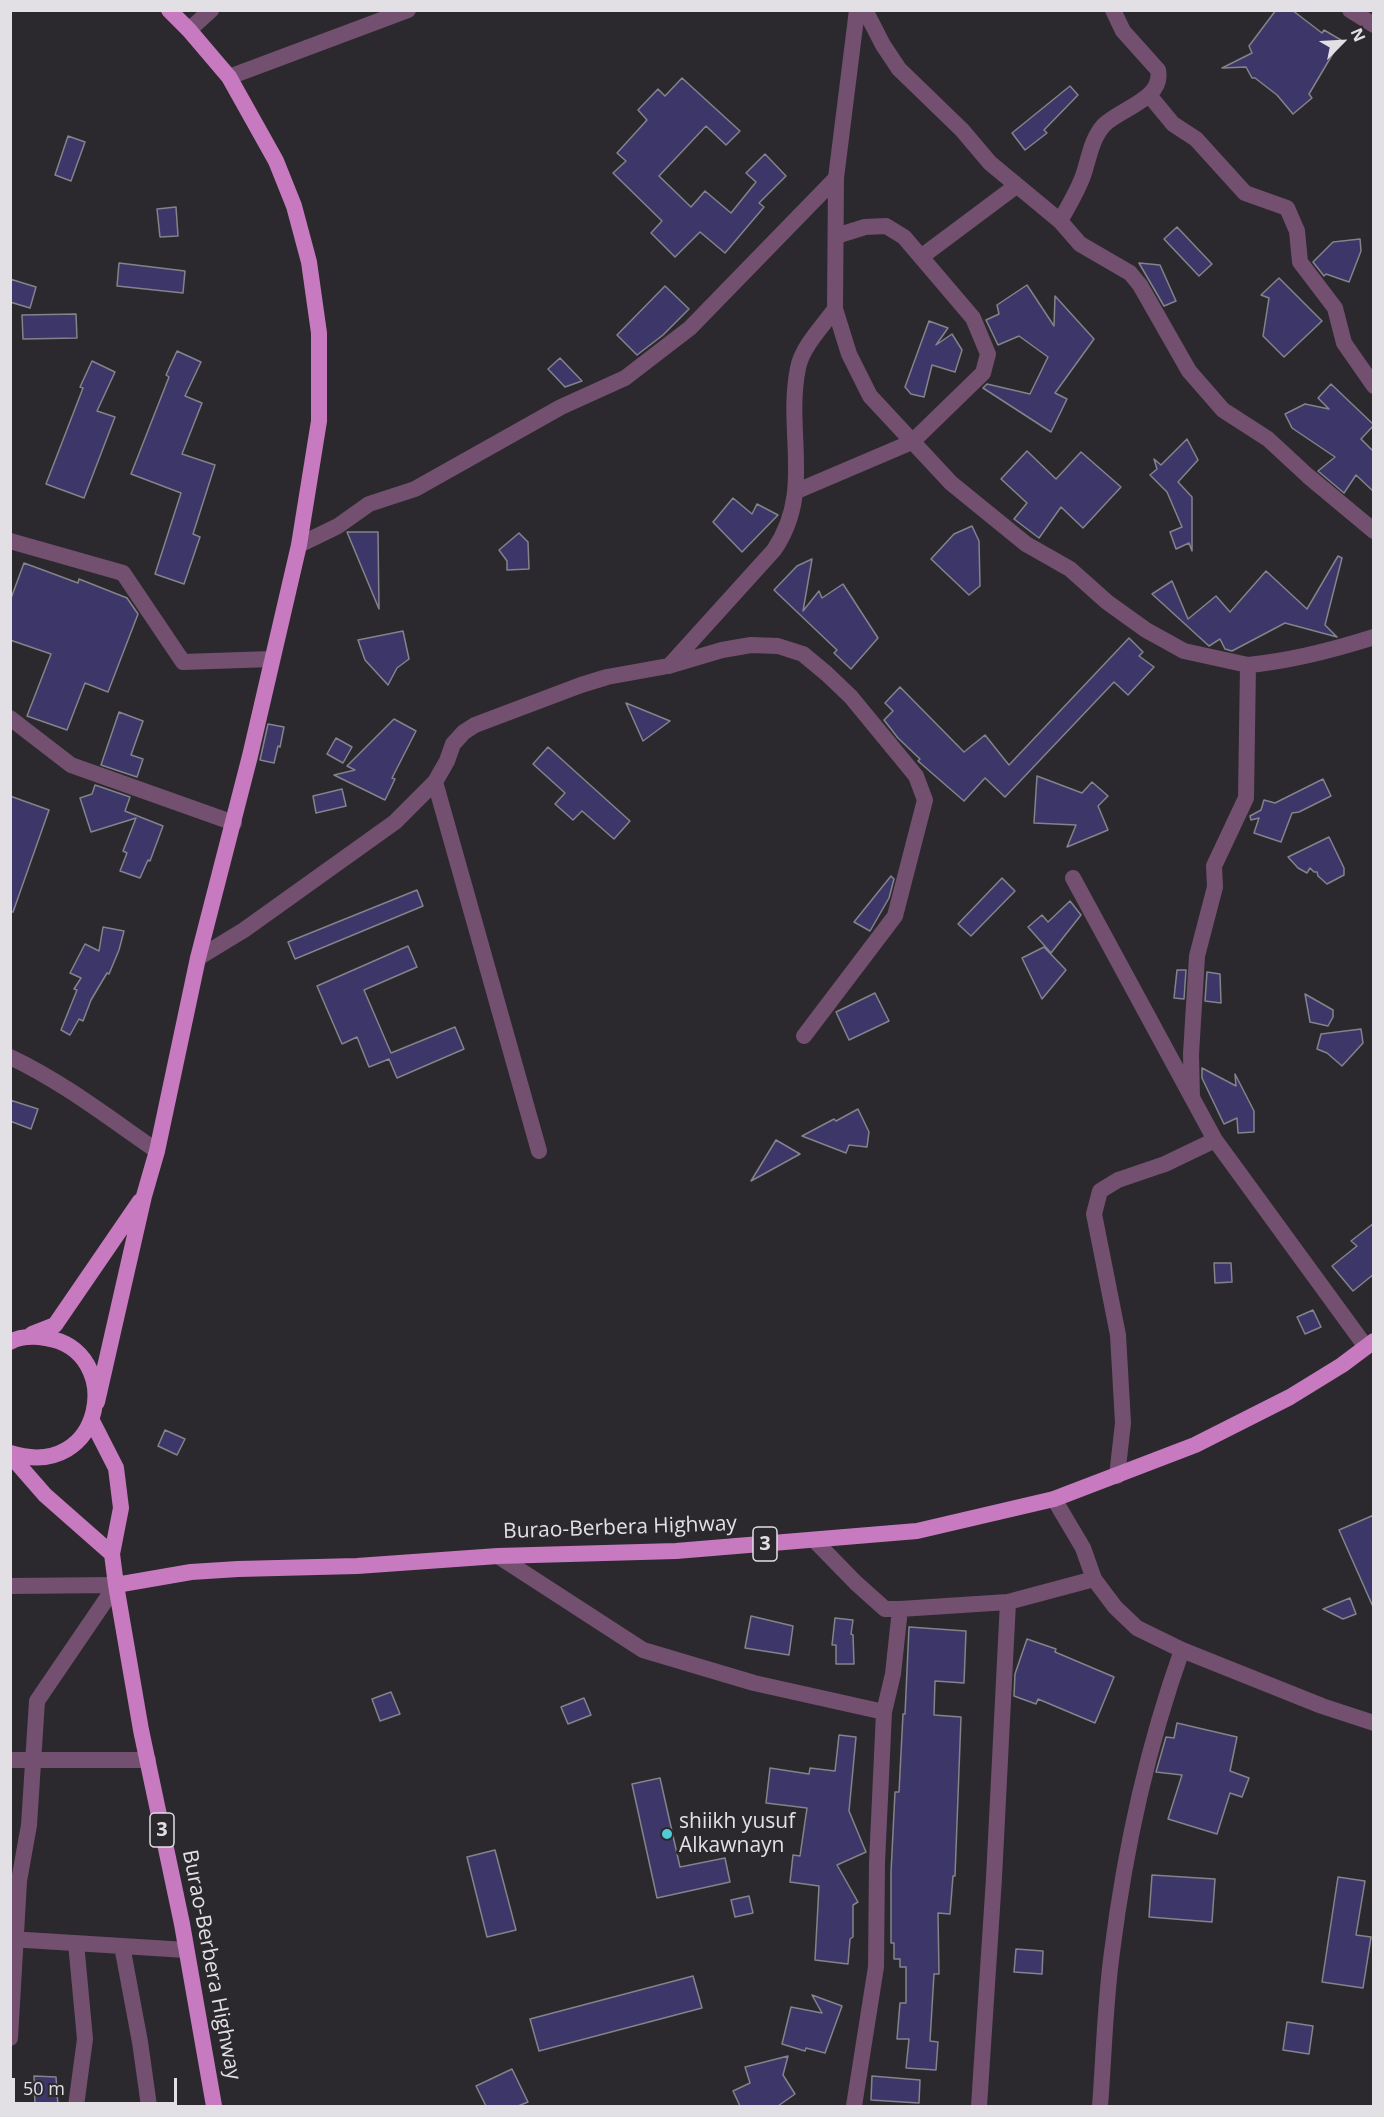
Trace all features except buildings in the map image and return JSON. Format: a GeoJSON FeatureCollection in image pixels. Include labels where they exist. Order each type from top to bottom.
{"type":"FeatureCollection","features":[{"type":"Feature","properties":{"kind":"highway"},"geometry":{"type":"LineString","coordinates":[[10,1454],[26,1458],[47,1458],[66,1451],[81,1438],[92,1421],[144,1196],[157,1151],[198,958],[234,823],[299,545],[319,421],[319,333],[309,262],[294,206],[276,161],[229,77],[169,10]]}},
{"type":"Feature","properties":{"kind":"highway"},"geometry":{"type":"LineString","coordinates":[[13,1341],[55,1325],[144,1196]]}},
{"type":"Feature","properties":{"kind":"highway"},"geometry":{"type":"LineString","coordinates":[[13,1341],[35,1336],[54,1339],[72,1348],[86,1363],[94,1381],[97,1402]]}},
{"type":"Feature","properties":{"kind":"highway","name":"Burao-Berbera Highway"},"geometry":{"type":"LineString","coordinates":[[116,1585],[191,1572],[357,1566],[498,1556],[676,1551],[918,1531],[1054,1499],[1195,1445],[1290,1397],[1342,1365],[1370,1344]]}},
{"type":"Feature","properties":{"kind":"highway","name":"Burao-Berbera Highway"},"geometry":{"type":"LineString","coordinates":[[92,1421],[116,1468],[121,1508],[112,1554],[116,1585],[214,2106]]}},
{"type":"Feature","properties":{"kind":"highway"},"geometry":{"type":"LineString","coordinates":[[10,1454],[45,1495],[112,1554]]}},
{"type":"Feature","properties":{"kind":"street"},"geometry":{"type":"LineString","coordinates":[[189,30],[211,10]]}},
{"type":"Feature","properties":{"kind":"street"},"geometry":{"type":"LineString","coordinates":[[229,77],[408,10]]}},
{"type":"Feature","properties":{"kind":"street"},"geometry":{"type":"LineString","coordinates":[[857,10],[836,178],[835,309],[849,354],[870,396],[951,483],[1026,544],[1070,569],[1107,602],[1146,630],[1184,651],[1248,665],[1270,663],[1326,651],[1374,637]]}},
{"type":"Feature","properties":{"kind":"street"},"geometry":{"type":"LineString","coordinates":[[865,10],[883,45],[899,69],[962,130],[990,163],[1060,222],[1080,244],[1130,273],[1140,285],[1189,371],[1223,411],[1268,439],[1308,477],[1374,531]]}},
{"type":"Feature","properties":{"kind":"street"},"geometry":{"type":"LineString","coordinates":[[1060,222],[1082,177],[1094,141],[1103,127],[1149,95],[1157,87],[1160,78],[1158,70],[1123,31],[1113,10]]}},
{"type":"Feature","properties":{"kind":"street"},"geometry":{"type":"LineString","coordinates":[[1350,10],[1374,26]]}},
{"type":"Feature","properties":{"kind":"street"},"geometry":{"type":"LineString","coordinates":[[1149,95],[1173,124],[1196,139],[1245,193],[1287,208],[1297,231],[1300,262],[1335,308],[1344,343],[1374,386]]}},
{"type":"Feature","properties":{"kind":"street"},"geometry":{"type":"LineString","coordinates":[[299,545],[338,526],[369,504],[415,489],[561,407],[625,378],[690,328],[836,178]]}},
{"type":"Feature","properties":{"kind":"street"},"geometry":{"type":"LineString","coordinates":[[921,256],[1016,186]]}},
{"type":"Feature","properties":{"kind":"street"},"geometry":{"type":"LineString","coordinates":[[797,491],[912,442],[983,373],[988,354],[974,318],[904,237],[886,226],[865,227],[836,236]]}},
{"type":"Feature","properties":{"kind":"street"},"geometry":{"type":"LineString","coordinates":[[668,666],[774,549],[786,532],[797,491],[794,410],[798,366],[809,345],[835,309]]}},
{"type":"Feature","properties":{"kind":"street"},"geometry":{"type":"LineString","coordinates":[[10,541],[123,573],[183,662],[272,659]]}},
{"type":"Feature","properties":{"kind":"street"},"geometry":{"type":"LineString","coordinates":[[198,958],[244,930],[395,822],[435,782],[447,761],[453,744],[475,724],[607,677],[668,666],[722,650],[752,645],[778,646],[803,654],[851,697],[916,776],[925,800],[895,916],[804,1036]]}},
{"type":"Feature","properties":{"kind":"street"},"geometry":{"type":"LineString","coordinates":[[1192,1098],[1191,1054],[1197,956],[1215,887],[1214,866],[1246,798],[1248,665]]}},
{"type":"Feature","properties":{"kind":"street"},"geometry":{"type":"LineString","coordinates":[[10,718],[71,765],[234,823]]}},
{"type":"Feature","properties":{"kind":"street"},"geometry":{"type":"LineString","coordinates":[[435,782],[539,1151]]}},
{"type":"Feature","properties":{"kind":"street"},"geometry":{"type":"LineString","coordinates":[[1073,878],[1215,1140],[1370,1344]]}},
{"type":"Feature","properties":{"kind":"street"},"geometry":{"type":"LineString","coordinates":[[10,1057],[32,1067],[157,1151]]}},
{"type":"Feature","properties":{"kind":"street"},"geometry":{"type":"LineString","coordinates":[[1117,1476],[1123,1423],[1118,1335],[1094,1214],[1100,1191],[1118,1179],[1165,1164],[1215,1140]]}},
{"type":"Feature","properties":{"kind":"street"},"geometry":{"type":"LineString","coordinates":[[1054,1499],[1083,1548],[1094,1579],[1115,1607],[1137,1628],[1182,1650],[1322,1706],[1374,1723]]}},
{"type":"Feature","properties":{"kind":"street"},"geometry":{"type":"LineString","coordinates":[[814,1540],[885,1609],[1008,1602],[1094,1579]]}},
{"type":"Feature","properties":{"kind":"street"},"geometry":{"type":"LineString","coordinates":[[498,1556],[643,1650],[754,1683],[884,1712]]}},
{"type":"Feature","properties":{"kind":"street"},"geometry":{"type":"LineString","coordinates":[[10,1587],[116,1585]]}},
{"type":"Feature","properties":{"kind":"street"},"geometry":{"type":"LineString","coordinates":[[10,2038],[13,1939],[19,1881],[29,1825],[37,1701],[116,1585]]}},
{"type":"Feature","properties":{"kind":"street"},"geometry":{"type":"LineString","coordinates":[[980,2106],[1008,1602]]}},
{"type":"Feature","properties":{"kind":"street"},"geometry":{"type":"LineString","coordinates":[[854,2106],[876,1967],[877,1863],[884,1712],[893,1674],[900,1609]]}},
{"type":"Feature","properties":{"kind":"street"},"geometry":{"type":"LineString","coordinates":[[1100,2106],[1111,1954],[1126,1852],[1138,1796],[1165,1696],[1182,1650]]}},
{"type":"Feature","properties":{"kind":"street"},"geometry":{"type":"LineString","coordinates":[[10,1760],[148,1761]]}},
{"type":"Feature","properties":{"kind":"street"},"geometry":{"type":"LineString","coordinates":[[13,1939],[186,1950]]}},
{"type":"Feature","properties":{"kind":"street"},"geometry":{"type":"LineString","coordinates":[[76,1943],[85,2040],[76,2106]]}},
{"type":"Feature","properties":{"kind":"street"},"geometry":{"type":"LineString","coordinates":[[122,1946],[149,2106]]}},
{"type":"Feature","properties":{"kind":"place","name":"shiikh yusuf Alkawnayn"},"geometry":{"type":"Point","coordinates":[667,1834]}}]}
